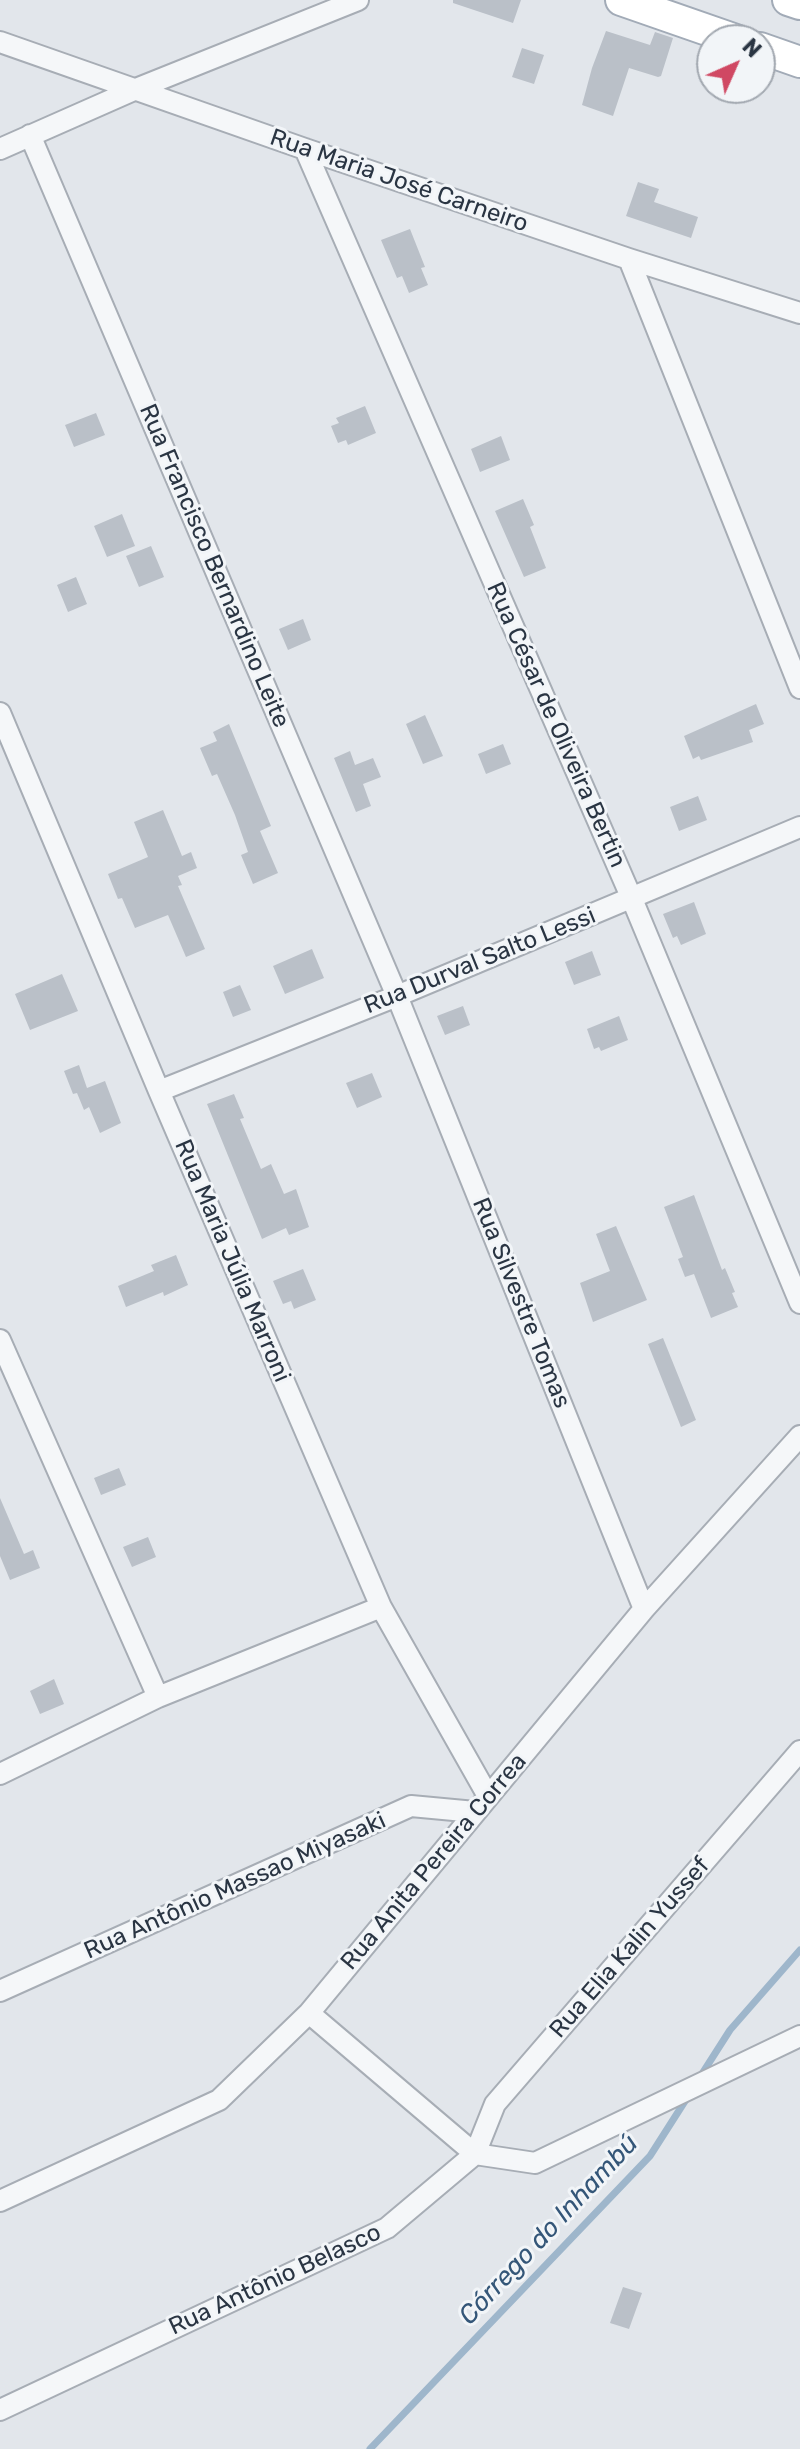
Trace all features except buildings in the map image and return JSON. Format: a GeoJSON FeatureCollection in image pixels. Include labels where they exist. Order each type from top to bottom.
{"type":"FeatureCollection","features":[{"type":"Feature","properties":{"kind":"main road"},"geometry":{"type":"LineString","coordinates":[[621,0],[696,26]]}},
{"type":"Feature","properties":{"kind":"main road"},"geometry":{"type":"LineString","coordinates":[[788,0],[800,4]]}},
{"type":"Feature","properties":{"kind":"main road"},"geometry":{"type":"LineString","coordinates":[[776,54],[800,62]]}},
{"type":"Feature","properties":{"kind":"street"},"geometry":{"type":"LineString","coordinates":[[0,149],[136,89],[358,0]]}},
{"type":"Feature","properties":{"kind":"street","name":"Rua Maria José Carneiro"},"geometry":{"type":"LineString","coordinates":[[0,42],[629,259],[800,313]]}},
{"type":"Feature","properties":{"kind":"street","name":"Rua Francisco Bernardino Leite"},"geometry":{"type":"LineString","coordinates":[[30,135],[397,996]]}},
{"type":"Feature","properties":{"kind":"street","name":"Rua César de Oliveira Bertin"},"geometry":{"type":"LineString","coordinates":[[305,149],[632,899],[800,1303]]}},
{"type":"Feature","properties":{"kind":"street"},"geometry":{"type":"LineString","coordinates":[[629,259],[800,688]]}},
{"type":"Feature","properties":{"kind":"street","name":"Rua Maria Júlia Marroni"},"geometry":{"type":"LineString","coordinates":[[0,713],[381,1607],[482,1804]]}},
{"type":"Feature","properties":{"kind":"street","name":"Rua Durval Salto Lessi"},"geometry":{"type":"LineString","coordinates":[[159,1091],[397,996],[800,827]]}},
{"type":"Feature","properties":{"kind":"street","name":"Rua Silvestre Tomas"},"geometry":{"type":"LineString","coordinates":[[397,996],[644,1609]]}},
{"type":"Feature","properties":{"kind":"street"},"geometry":{"type":"LineString","coordinates":[[0,1340],[158,1697]]}},
{"type":"Feature","properties":{"kind":"street","name":"Rua Anita Pereira Correa"},"geometry":{"type":"LineString","coordinates":[[0,2201],[219,2100],[309,2013],[644,1609],[800,1436]]}},
{"type":"Feature","properties":{"kind":"street"},"geometry":{"type":"LineString","coordinates":[[0,1774],[158,1697],[381,1607]]}},
{"type":"Feature","properties":{"kind":"street","name":"Rua Elia Kalin Yussef"},"geometry":{"type":"LineString","coordinates":[[475,2154],[495,2104],[800,1751]]}},
{"type":"Feature","properties":{"kind":"street","name":"Rua Antônio Massao Miyasaki"},"geometry":{"type":"LineString","coordinates":[[0,1991],[411,1806],[482,1804]]}},
{"type":"Feature","properties":{"kind":"street"},"geometry":{"type":"LineString","coordinates":[[309,2013],[475,2154],[535,2163],[800,2036]]}},
{"type":"Feature","properties":{"kind":"street","name":"Rua Antônio Belasco"},"geometry":{"type":"LineString","coordinates":[[0,2410],[387,2228],[475,2154]]}},
{"type":"Feature","properties":{"kind":"waterway","name":"Córrego do Inhambú"},"geometry":{"type":"LineString","coordinates":[[700,2077],[730,2030],[800,1950]]}},
{"type":"Feature","properties":{"kind":"waterway","name":"Córrego do Inhambú"},"geometry":{"type":"LineString","coordinates":[[370,2449],[650,2156],[687,2098]]}}]}
